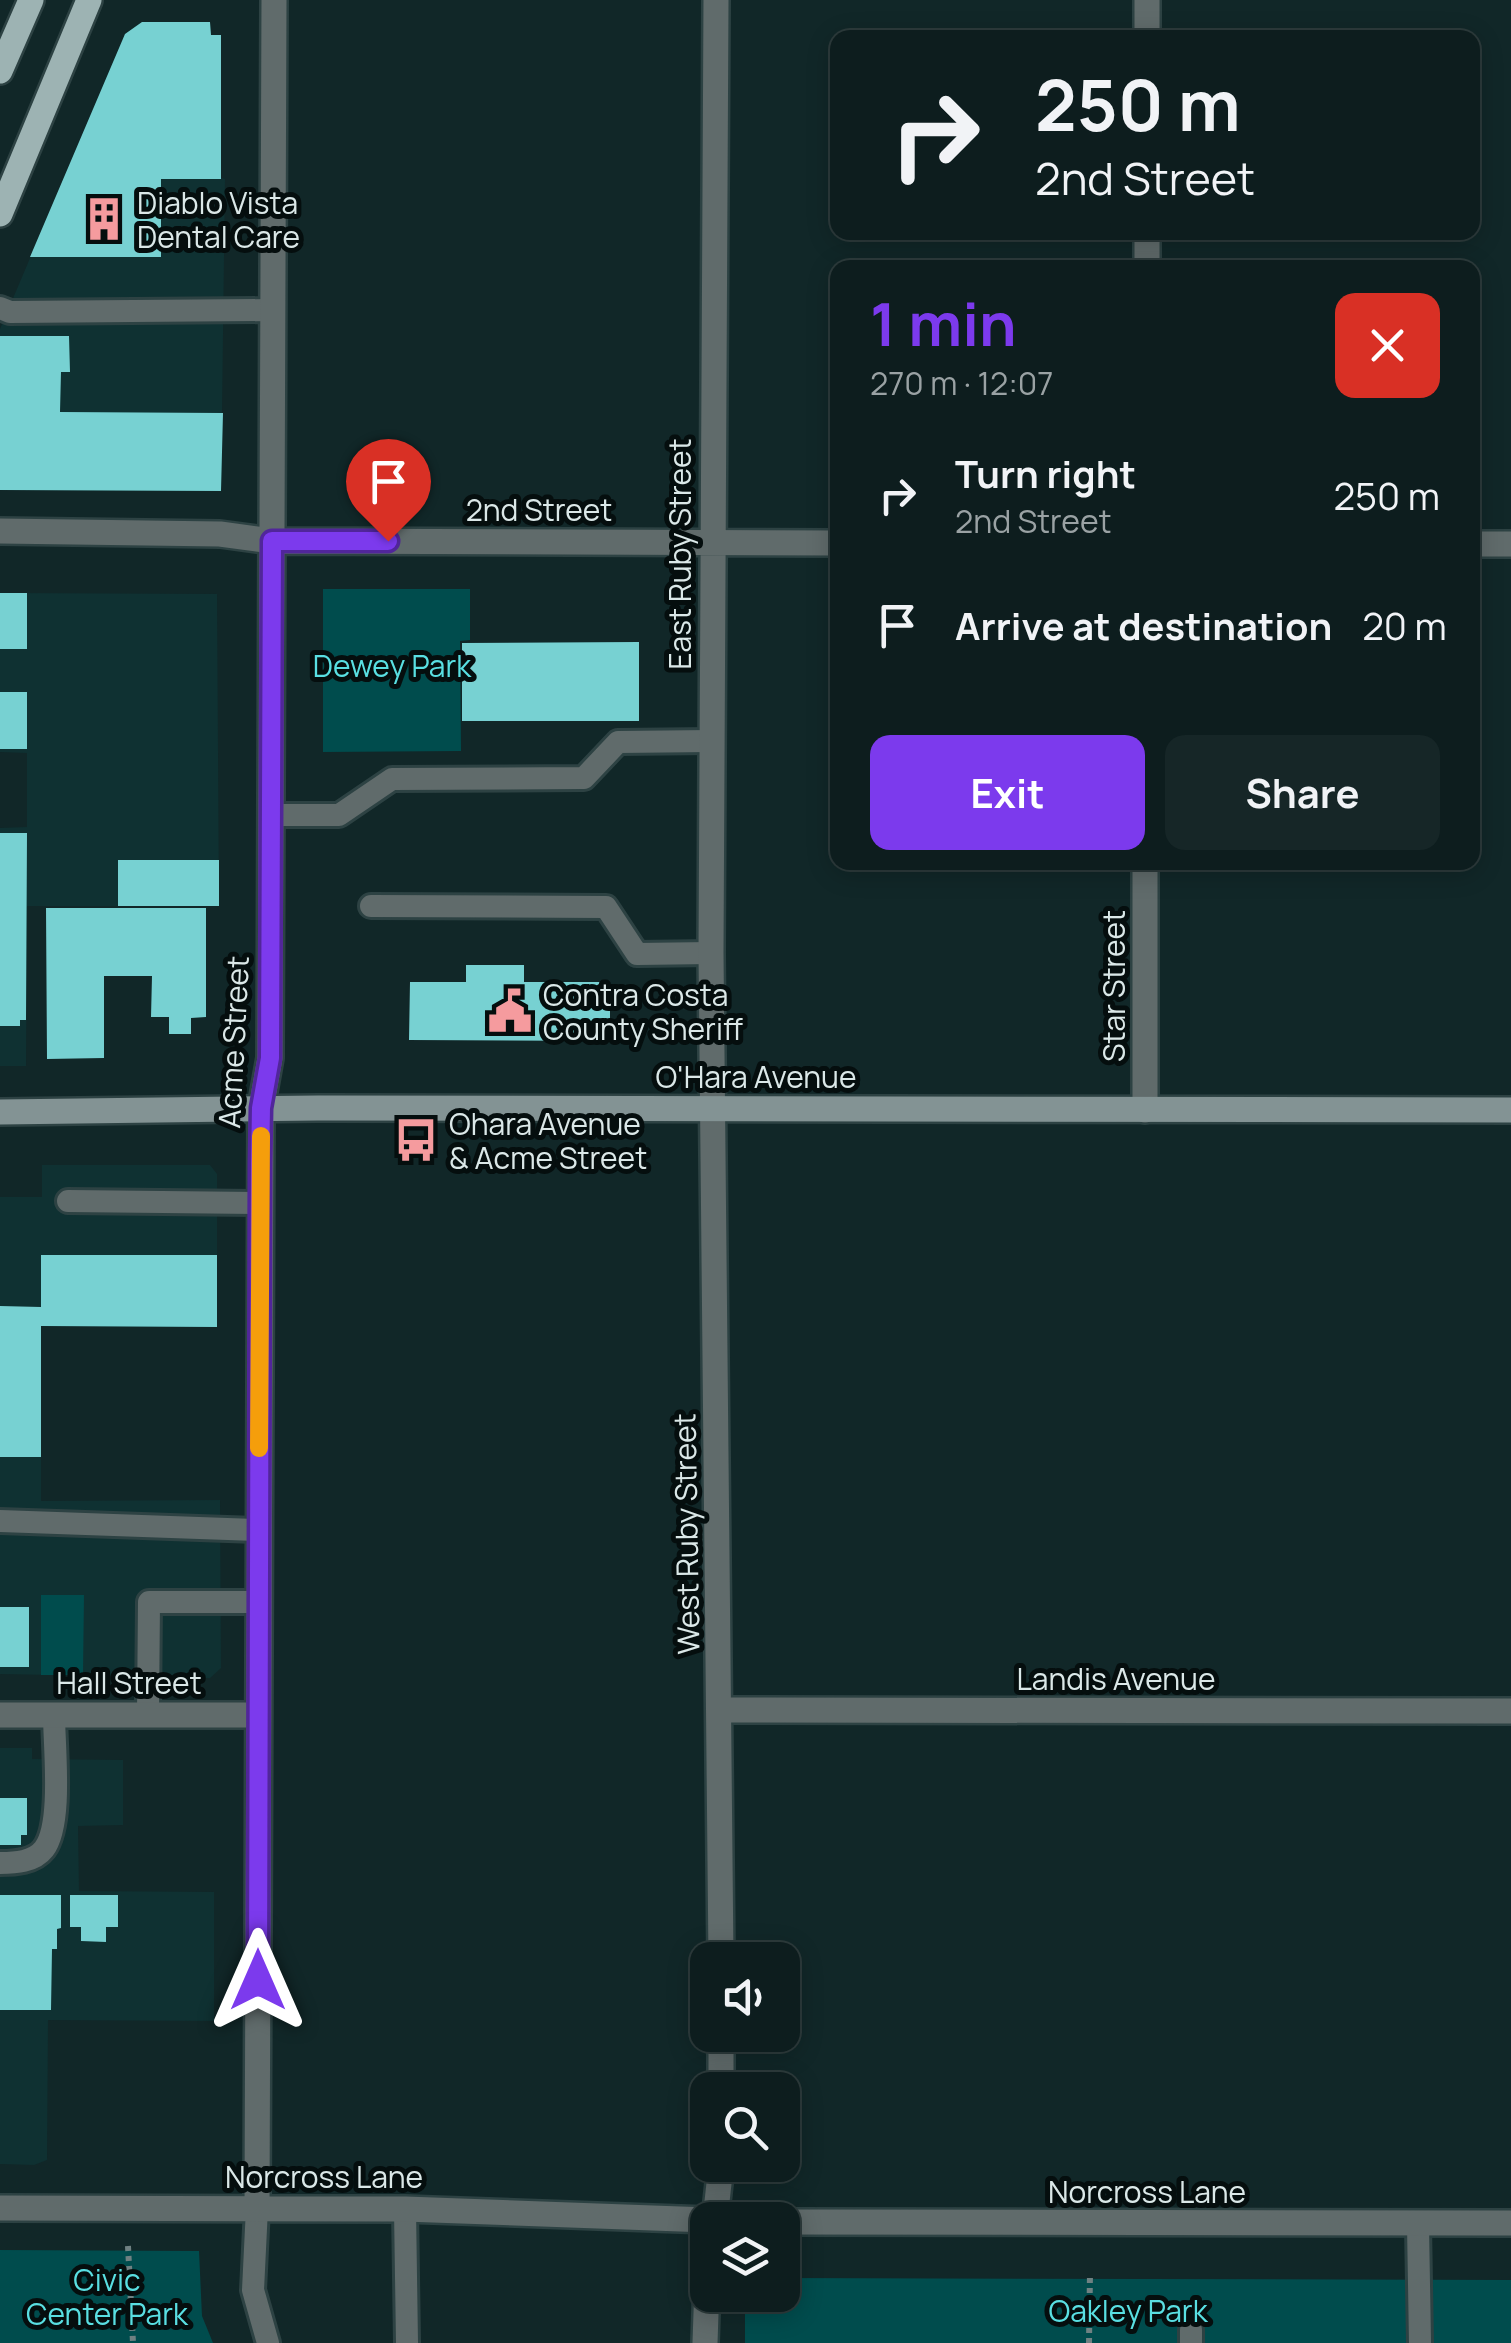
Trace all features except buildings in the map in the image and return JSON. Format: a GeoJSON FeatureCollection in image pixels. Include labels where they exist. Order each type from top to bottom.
{"type":"FeatureCollection","features":[{"type":"Feature","properties":{"kind":"main road"},"geometry":{"type":"LineString","coordinates":[[0,71],[30,0]]}},
{"type":"Feature","properties":{"kind":"main road"},"geometry":{"type":"LineString","coordinates":[[0,214],[89,0]]}},
{"type":"Feature","properties":{"kind":"main road","name":"O'Hara Avenue"},"geometry":{"type":"LineString","coordinates":[[0,1112],[261,1108],[1511,1110]]}},
{"type":"Feature","properties":{"kind":"street","name":"Acme Street"},"geometry":{"type":"LineString","coordinates":[[256,2208],[261,1108],[270,1058],[274,0]]}},
{"type":"Feature","properties":{"kind":"street","name":"East Ruby Street"},"geometry":{"type":"LineString","coordinates":[[713,1108],[710,741],[716,0]]}},
{"type":"Feature","properties":{"kind":"street"},"geometry":{"type":"LineString","coordinates":[[1147,0],[1147,30]]}},
{"type":"Feature","properties":{"kind":"street","name":"2nd Street"},"geometry":{"type":"LineString","coordinates":[[0,531],[220,534],[272,541],[830,542]]}},
{"type":"Feature","properties":{"kind":"street"},"geometry":{"type":"LineString","coordinates":[[1480,544],[1511,544]]}},
{"type":"Feature","properties":{"kind":"street","name":"Star Street"},"geometry":{"type":"LineString","coordinates":[[1145,1110],[1146,870]]}},
{"type":"Feature","properties":{"kind":"street","name":"West Ruby Street"},"geometry":{"type":"LineString","coordinates":[[713,1108],[721,1942]]}},
{"type":"Feature","properties":{"kind":"street","name":"Landis Avenue"},"geometry":{"type":"LineString","coordinates":[[721,1710],[1511,1711]]}},
{"type":"Feature","properties":{"kind":"street","name":"Hall Street"},"geometry":{"type":"LineString","coordinates":[[0,1715],[258,1715]]}},
{"type":"Feature","properties":{"kind":"street","name":"Norcross Lane"},"geometry":{"type":"LineString","coordinates":[[0,2208],[405,2209],[690,2219]]}},
{"type":"Feature","properties":{"kind":"street","name":"Norcross Lane"},"geometry":{"type":"LineString","coordinates":[[800,2222],[1511,2224]]}},
{"type":"Feature","properties":{"kind":"street"},"geometry":{"type":"LineString","coordinates":[[705,2343],[706,2312]]}},
{"type":"Feature","properties":{"kind":"lane"},"geometry":{"type":"LineString","coordinates":[[0,308],[10,312],[272,310]]}},
{"type":"Feature","properties":{"kind":"lane"},"geometry":{"type":"LineString","coordinates":[[271,816],[339,815],[392,779],[584,778],[618,742],[710,741]]}},
{"type":"Feature","properties":{"kind":"lane"},"geometry":{"type":"LineString","coordinates":[[372,906],[606,907],[637,954],[710,953]]}},
{"type":"Feature","properties":{"kind":"lane"},"geometry":{"type":"LineString","coordinates":[[68,1201],[260,1203]]}},
{"type":"Feature","properties":{"kind":"lane"},"geometry":{"type":"LineString","coordinates":[[0,1521],[259,1530]]}},
{"type":"Feature","properties":{"kind":"lane"},"geometry":{"type":"LineString","coordinates":[[148,1714],[149,1602],[258,1602]]}},
{"type":"Feature","properties":{"kind":"lane"},"geometry":{"type":"LineString","coordinates":[[0,1863],[23,1862],[43,1851],[54,1828],[54,1714]]}},
{"type":"Feature","properties":{"kind":"lane"},"geometry":{"type":"LineString","coordinates":[[256,2208],[254,2290],[268,2343]]}},
{"type":"Feature","properties":{"kind":"lane"},"geometry":{"type":"LineString","coordinates":[[405,2209],[407,2343]]}},
{"type":"Feature","properties":{"kind":"lane"},"geometry":{"type":"LineString","coordinates":[[1418,2225],[1420,2343]]}},
{"type":"Feature","properties":{"kind":"path"},"geometry":{"type":"LineString","coordinates":[[128,2246],[133,2343]]}},
{"type":"Feature","properties":{"kind":"path"},"geometry":{"type":"LineString","coordinates":[[1089,2343],[1090,2273]]}},
{"type":"Feature","properties":{"kind":"shaded area"},"geometry":{"type":"Polygon","coordinates":[[[142,22],[210,22],[211,35],[221,35],[221,178],[225,179],[221,491],[0,490],[0,329],[125,34],[142,22]]]}},
{"type":"Feature","properties":{"kind":"shaded area"},"geometry":{"type":"Polygon","coordinates":[[[0,593],[217,594],[219,906],[27,906],[26,1066],[0,1066],[0,828],[27,827],[27,753],[0,752],[0,593]]]}},
{"type":"Feature","properties":{"kind":"shaded area"},"geometry":{"type":"Polygon","coordinates":[[[42,1165],[210,1165],[217,1174],[217,1327],[41,1326],[41,1501],[220,1500],[221,1668],[210,1678],[0,1674],[0,1197],[42,1197],[42,1165]]]}},
{"type":"Feature","properties":{"kind":"shaded area"},"geometry":{"type":"Polygon","coordinates":[[[0,1748],[32,1748],[32,1759],[123,1760],[123,1825],[78,1826],[79,1891],[214,1892],[214,2021],[48,2020],[47,2160],[34,2165],[0,2164],[0,1748]]]}},
{"type":"Feature","properties":{"kind":"green space","name":"Dewey Park"},"geometry":{"type":"Polygon","coordinates":[[[323,589],[470,589],[470,640],[460,641],[461,751],[323,752],[323,589]]]}},
{"type":"Feature","properties":{"kind":"green space"},"geometry":{"type":"Polygon","coordinates":[[[41,1595],[84,1595],[83,1675],[41,1675],[41,1595]]]}},
{"type":"Feature","properties":{"kind":"green space","name":"Civic Center Park"},"geometry":{"type":"Polygon","coordinates":[[[0,2250],[199,2251],[202,2316],[213,2343],[0,2343],[0,2250]]]}},
{"type":"Feature","properties":{"kind":"green space","name":"Oakley Park"},"geometry":{"type":"Polygon","coordinates":[[[800,2278],[1511,2280],[1511,2343],[745,2343],[745,2312],[800,2312],[800,2278]]]}},
{"type":"Feature","properties":{"kind":"slow traffic"},"geometry":{"type":"LineString","coordinates":[[259,1448],[261,1136]]}},
{"type":"Feature","properties":{"kind":"place","name":"Diablo Vista Dental Care"},"geometry":{"type":"Point","coordinates":[104,219]}},
{"type":"Feature","properties":{"kind":"place","name":"Contra Costa County Sheriff"},"geometry":{"type":"Point","coordinates":[510,1011]}},
{"type":"Feature","properties":{"kind":"place","name":"Ohara Avenue & Acme Street"},"geometry":{"type":"Point","coordinates":[416,1140]}},
{"type":"Feature","properties":{"kind":"route"},"geometry":{"type":"LineString","coordinates":[[258,1980],[260,1163],[261,1108],[270,1058],[272,541],[388,541]]}}]}
